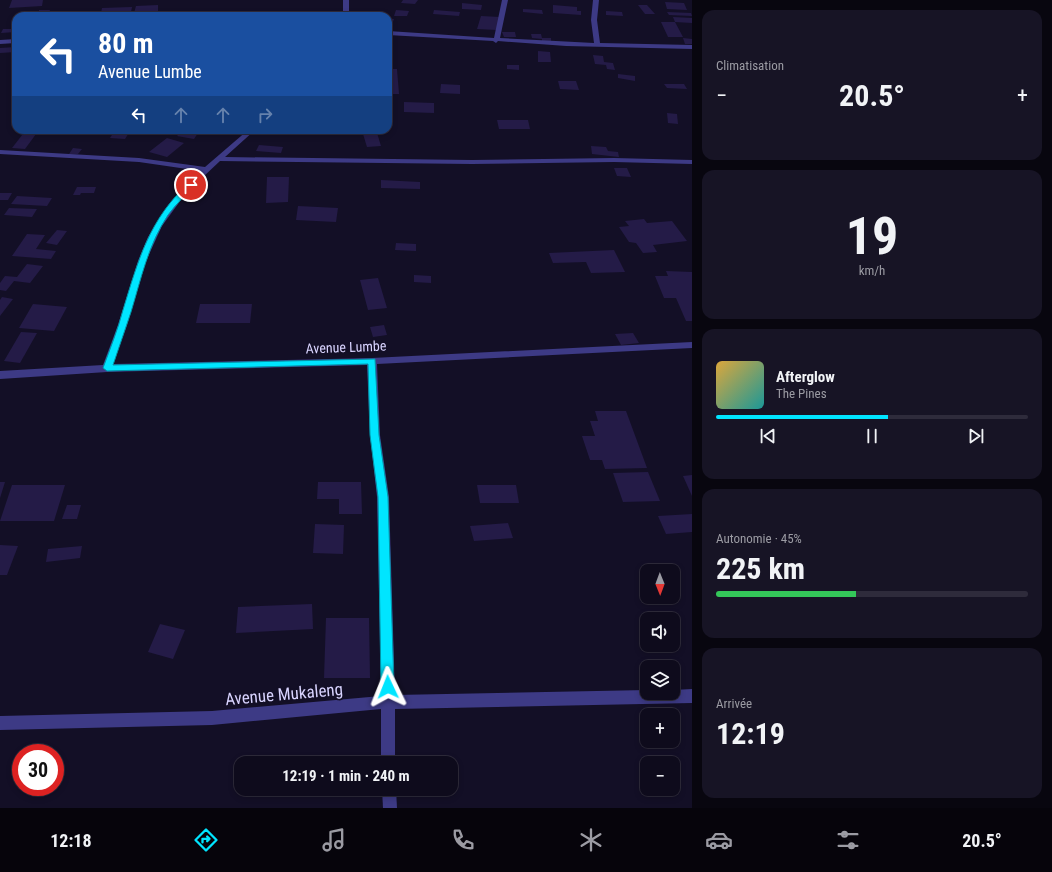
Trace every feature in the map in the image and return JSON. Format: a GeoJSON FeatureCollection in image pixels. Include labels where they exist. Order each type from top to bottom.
{"type":"FeatureCollection","features":[{"type":"Feature","properties":{"kind":"street"},"geometry":{"type":"LineString","coordinates":[[346,0],[346,12]]}},
{"type":"Feature","properties":{"kind":"street"},"geometry":{"type":"LineString","coordinates":[[496,41],[505,0]]}},
{"type":"Feature","properties":{"kind":"street"},"geometry":{"type":"LineString","coordinates":[[596,0],[594,20],[597,45]]}},
{"type":"Feature","properties":{"kind":"street"},"geometry":{"type":"LineString","coordinates":[[392,33],[496,41],[692,47]]}},
{"type":"Feature","properties":{"kind":"street"},"geometry":{"type":"LineString","coordinates":[[0,42],[12,41]]}},
{"type":"Feature","properties":{"kind":"street"},"geometry":{"type":"LineString","coordinates":[[107,368],[127,312],[140,266],[149,243],[165,215],[182,192],[248,134]]}},
{"type":"Feature","properties":{"kind":"street"},"geometry":{"type":"LineString","coordinates":[[0,152],[138,160],[208,170]]}},
{"type":"Feature","properties":{"kind":"street"},"geometry":{"type":"LineString","coordinates":[[220,159],[472,162],[614,160],[692,162]]}},
{"type":"Feature","properties":{"kind":"street","name":"Avenue Lumbe"},"geometry":{"type":"LineString","coordinates":[[0,374],[107,368],[372,361],[692,345]]}},
{"type":"Feature","properties":{"kind":"street"},"geometry":{"type":"LineString","coordinates":[[372,361],[374,435],[383,497],[388,756]]}},
{"type":"Feature","properties":{"kind":"street","name":"Avenue Mukaleng"},"geometry":{"type":"LineString","coordinates":[[0,723],[212,718],[388,702],[692,696]]}},
{"type":"Feature","properties":{"kind":"street"},"geometry":{"type":"LineString","coordinates":[[389,796],[390,808]]}},
{"type":"Feature","properties":{"kind":"building"},"geometry":{"type":"Polygon","coordinates":[[[12,0],[43,0],[42,6],[9,8],[12,0]]]}},
{"type":"Feature","properties":{"kind":"building"},"geometry":{"type":"Polygon","coordinates":[[[403,0],[418,0],[415,4],[401,3],[403,0]]]}},
{"type":"Feature","properties":{"kind":"building"},"geometry":{"type":"Polygon","coordinates":[[[665,2],[684,3],[687,10],[667,9],[665,2]]]}},
{"type":"Feature","properties":{"kind":"building"},"geometry":{"type":"Polygon","coordinates":[[[462,3],[482,5],[481,10],[462,9],[462,3]]]}},
{"type":"Feature","properties":{"kind":"building"},"geometry":{"type":"Polygon","coordinates":[[[158,5],[158,11],[134,12],[136,6],[158,5]]]}},
{"type":"Feature","properties":{"kind":"building"},"geometry":{"type":"Polygon","coordinates":[[[553,5],[577,7],[577,11],[581,11],[581,15],[553,13],[553,5]]]}},
{"type":"Feature","properties":{"kind":"building"},"geometry":{"type":"Polygon","coordinates":[[[638,5],[647,5],[655,14],[645,14],[638,5]]]}},
{"type":"Feature","properties":{"kind":"building"},"geometry":{"type":"Polygon","coordinates":[[[132,7],[131,12],[101,12],[102,8],[132,7]]]}},
{"type":"Feature","properties":{"kind":"building"},"geometry":{"type":"Polygon","coordinates":[[[523,9],[542,10],[543,14],[523,12],[523,9]]]}},
{"type":"Feature","properties":{"kind":"building"},"geometry":{"type":"Polygon","coordinates":[[[39,10],[50,10],[49,12],[39,12],[39,10]]]}},
{"type":"Feature","properties":{"kind":"building"},"geometry":{"type":"Polygon","coordinates":[[[396,10],[409,11],[407,16],[394,16],[396,10]]]}},
{"type":"Feature","properties":{"kind":"building"},"geometry":{"type":"Polygon","coordinates":[[[434,10],[460,12],[459,16],[433,14],[434,10]]]}},
{"type":"Feature","properties":{"kind":"building"},"geometry":{"type":"Polygon","coordinates":[[[606,11],[622,12],[623,16],[606,15],[606,11]]]}},
{"type":"Feature","properties":{"kind":"building"},"geometry":{"type":"Polygon","coordinates":[[[667,12],[691,13],[692,16],[669,15],[667,12]]]}},
{"type":"Feature","properties":{"kind":"building"},"geometry":{"type":"Polygon","coordinates":[[[481,16],[500,17],[497,30],[477,29],[481,16]]]}},
{"type":"Feature","properties":{"kind":"building"},"geometry":{"type":"Polygon","coordinates":[[[673,17],[692,18],[692,23],[675,22],[673,17]]]}},
{"type":"Feature","properties":{"kind":"building"},"geometry":{"type":"Polygon","coordinates":[[[661,22],[675,22],[683,37],[668,37],[661,22]]]}},
{"type":"Feature","properties":{"kind":"building"},"geometry":{"type":"Polygon","coordinates":[[[3,29],[12,29],[12,32],[1,33],[3,29]]]}},
{"type":"Feature","properties":{"kind":"building"},"geometry":{"type":"Polygon","coordinates":[[[502,32],[515,32],[516,37],[504,37],[502,32]]]}},
{"type":"Feature","properties":{"kind":"building"},"geometry":{"type":"Polygon","coordinates":[[[531,34],[541,34],[542,38],[551,38],[551,42],[532,38],[531,34]]]}},
{"type":"Feature","properties":{"kind":"building"},"geometry":{"type":"Polygon","coordinates":[[[683,38],[692,39],[692,44],[685,44],[683,38]]]}},
{"type":"Feature","properties":{"kind":"building"},"geometry":{"type":"Polygon","coordinates":[[[12,47],[12,52],[0,53],[0,48],[12,47]]]}},
{"type":"Feature","properties":{"kind":"building"},"geometry":{"type":"Polygon","coordinates":[[[538,51],[550,52],[551,62],[538,62],[538,51]]]}},
{"type":"Feature","properties":{"kind":"building"},"geometry":{"type":"Polygon","coordinates":[[[593,55],[603,56],[604,62],[613,63],[615,70],[607,69],[606,65],[595,64],[593,55]]]}},
{"type":"Feature","properties":{"kind":"building"},"geometry":{"type":"Polygon","coordinates":[[[507,65],[519,65],[519,70],[507,69],[507,65]]]}},
{"type":"Feature","properties":{"kind":"building"},"geometry":{"type":"Polygon","coordinates":[[[392,69],[397,69],[399,94],[392,94],[392,69]]]}},
{"type":"Feature","properties":{"kind":"building"},"geometry":{"type":"Polygon","coordinates":[[[618,74],[635,76],[635,81],[618,78],[618,74]]]}},
{"type":"Feature","properties":{"kind":"building"},"geometry":{"type":"Polygon","coordinates":[[[558,81],[576,81],[579,90],[560,89],[558,81]]]}},
{"type":"Feature","properties":{"kind":"building"},"geometry":{"type":"Polygon","coordinates":[[[441,84],[460,85],[460,94],[440,93],[441,84]]]}},
{"type":"Feature","properties":{"kind":"building"},"geometry":{"type":"Polygon","coordinates":[[[664,84],[684,84],[687,89],[667,88],[664,84]]]}},
{"type":"Feature","properties":{"kind":"building"},"geometry":{"type":"Polygon","coordinates":[[[404,102],[434,103],[434,113],[404,112],[404,102]]]}},
{"type":"Feature","properties":{"kind":"building"},"geometry":{"type":"Polygon","coordinates":[[[667,113],[677,114],[678,124],[668,123],[667,113]]]}},
{"type":"Feature","properties":{"kind":"building"},"geometry":{"type":"Polygon","coordinates":[[[497,120],[528,120],[530,129],[499,129],[497,120]]]}},
{"type":"Feature","properties":{"kind":"building"},"geometry":{"type":"Polygon","coordinates":[[[23,134],[36,134],[25,149],[12,148],[23,134]]]}},
{"type":"Feature","properties":{"kind":"building"},"geometry":{"type":"Polygon","coordinates":[[[112,134],[128,134],[125,139],[110,138],[112,134]]]}},
{"type":"Feature","properties":{"kind":"building"},"geometry":{"type":"Polygon","coordinates":[[[179,134],[197,134],[194,139],[177,136],[179,134]]]}},
{"type":"Feature","properties":{"kind":"building"},"geometry":{"type":"Polygon","coordinates":[[[363,134],[377,134],[381,146],[367,147],[363,134]]]}},
{"type":"Feature","properties":{"kind":"building"},"geometry":{"type":"Polygon","coordinates":[[[167,138],[184,143],[167,157],[149,152],[167,138]]]}},
{"type":"Feature","properties":{"kind":"building"},"geometry":{"type":"Polygon","coordinates":[[[259,145],[283,147],[281,153],[256,151],[259,145]]]}},
{"type":"Feature","properties":{"kind":"building"},"geometry":{"type":"Polygon","coordinates":[[[591,146],[606,147],[608,151],[618,152],[619,157],[592,154],[591,146]]]}},
{"type":"Feature","properties":{"kind":"building"},"geometry":{"type":"Polygon","coordinates":[[[73,148],[82,149],[78,154],[69,154],[73,148]]]}},
{"type":"Feature","properties":{"kind":"building"},"geometry":{"type":"Polygon","coordinates":[[[614,168],[627,168],[631,177],[617,176],[614,168]]]}},
{"type":"Feature","properties":{"kind":"building"},"geometry":{"type":"Polygon","coordinates":[[[267,177],[289,177],[288,202],[266,203],[267,177]]]}},
{"type":"Feature","properties":{"kind":"building"},"geometry":{"type":"Polygon","coordinates":[[[381,180],[420,182],[420,189],[381,188],[381,180]]]}},
{"type":"Feature","properties":{"kind":"building"},"geometry":{"type":"Polygon","coordinates":[[[77,187],[96,187],[94,193],[81,193],[80,195],[73,195],[77,187]]]}},
{"type":"Feature","properties":{"kind":"building"},"geometry":{"type":"Polygon","coordinates":[[[0,193],[12,193],[8,200],[0,200],[0,193]]]}},
{"type":"Feature","properties":{"kind":"building"},"geometry":{"type":"Polygon","coordinates":[[[17,196],[52,198],[47,206],[11,204],[17,196]]]}},
{"type":"Feature","properties":{"kind":"building"},"geometry":{"type":"Polygon","coordinates":[[[298,206],[338,208],[336,222],[296,220],[298,206]]]}},
{"type":"Feature","properties":{"kind":"building"},"geometry":{"type":"Polygon","coordinates":[[[9,208],[37,209],[32,217],[4,215],[9,208]]]}},
{"type":"Feature","properties":{"kind":"building"},"geometry":{"type":"Polygon","coordinates":[[[644,219],[647,223],[672,221],[687,241],[653,245],[657,252],[643,253],[636,243],[629,242],[619,227],[629,226],[625,221],[644,219]]]}},
{"type":"Feature","properties":{"kind":"building"},"geometry":{"type":"Polygon","coordinates":[[[57,230],[67,231],[57,245],[46,243],[57,230]]]}},
{"type":"Feature","properties":{"kind":"building"},"geometry":{"type":"Polygon","coordinates":[[[27,234],[45,235],[36,249],[56,251],[51,259],[12,256],[27,234]]]}},
{"type":"Feature","properties":{"kind":"building"},"geometry":{"type":"Polygon","coordinates":[[[396,243],[416,244],[416,251],[395,250],[396,243]]]}},
{"type":"Feature","properties":{"kind":"building"},"geometry":{"type":"Polygon","coordinates":[[[614,250],[625,272],[591,273],[586,262],[553,263],[549,253],[614,250]]]}},
{"type":"Feature","properties":{"kind":"building"},"geometry":{"type":"Polygon","coordinates":[[[27,264],[43,266],[30,283],[14,281],[6,291],[0,290],[0,283],[5,276],[17,277],[27,264]]]}},
{"type":"Feature","properties":{"kind":"building"},"geometry":{"type":"Polygon","coordinates":[[[666,271],[692,272],[692,321],[686,321],[676,298],[664,298],[655,276],[668,276],[666,271]]]}},
{"type":"Feature","properties":{"kind":"building"},"geometry":{"type":"Polygon","coordinates":[[[414,275],[431,276],[431,283],[414,282],[414,275]]]}},
{"type":"Feature","properties":{"kind":"building"},"geometry":{"type":"Polygon","coordinates":[[[378,278],[387,308],[368,310],[360,280],[378,278]]]}},
{"type":"Feature","properties":{"kind":"building"},"geometry":{"type":"Polygon","coordinates":[[[2,297],[13,299],[0,316],[0,300],[2,297]]]}},
{"type":"Feature","properties":{"kind":"building"},"geometry":{"type":"Polygon","coordinates":[[[33,304],[67,307],[54,331],[19,328],[33,304]]]}},
{"type":"Feature","properties":{"kind":"building"},"geometry":{"type":"Polygon","coordinates":[[[200,304],[252,304],[250,323],[196,323],[200,304]]]}},
{"type":"Feature","properties":{"kind":"building"},"geometry":{"type":"Polygon","coordinates":[[[384,325],[387,335],[373,337],[370,327],[384,325]]]}},
{"type":"Feature","properties":{"kind":"building"},"geometry":{"type":"Polygon","coordinates":[[[21,332],[37,333],[20,363],[4,361],[21,332]]]}},
{"type":"Feature","properties":{"kind":"building"},"geometry":{"type":"Polygon","coordinates":[[[633,333],[639,343],[621,345],[615,334],[633,333]]]}},
{"type":"Feature","properties":{"kind":"building"},"geometry":{"type":"Polygon","coordinates":[[[595,411],[626,411],[647,468],[605,469],[602,460],[590,460],[582,436],[595,436],[590,421],[598,421],[595,411]]]}},
{"type":"Feature","properties":{"kind":"building"},"geometry":{"type":"Polygon","coordinates":[[[648,472],[660,501],[623,502],[613,473],[648,472]]]}},
{"type":"Feature","properties":{"kind":"building"},"geometry":{"type":"Polygon","coordinates":[[[692,475],[692,496],[683,476],[692,475]]]}},
{"type":"Feature","properties":{"kind":"building"},"geometry":{"type":"Polygon","coordinates":[[[0,482],[5,482],[0,498],[0,482]]]}},
{"type":"Feature","properties":{"kind":"building"},"geometry":{"type":"Polygon","coordinates":[[[318,482],[361,482],[362,514],[339,514],[339,499],[317,499],[318,482]]]}},
{"type":"Feature","properties":{"kind":"building"},"geometry":{"type":"Polygon","coordinates":[[[12,485],[65,485],[54,521],[0,521],[12,485]]]}},
{"type":"Feature","properties":{"kind":"building"},"geometry":{"type":"Polygon","coordinates":[[[477,485],[516,485],[519,503],[480,503],[477,485]]]}},
{"type":"Feature","properties":{"kind":"building"},"geometry":{"type":"Polygon","coordinates":[[[67,505],[81,505],[77,519],[62,519],[67,505]]]}},
{"type":"Feature","properties":{"kind":"building"},"geometry":{"type":"Polygon","coordinates":[[[692,514],[692,532],[666,534],[658,516],[692,514]]]}},
{"type":"Feature","properties":{"kind":"building"},"geometry":{"type":"Polygon","coordinates":[[[508,523],[513,538],[474,541],[470,526],[508,523]]]}},
{"type":"Feature","properties":{"kind":"building"},"geometry":{"type":"Polygon","coordinates":[[[315,524],[344,525],[343,554],[313,553],[315,524]]]}},
{"type":"Feature","properties":{"kind":"building"},"geometry":{"type":"Polygon","coordinates":[[[0,545],[18,546],[7,575],[0,575],[0,545]]]}},
{"type":"Feature","properties":{"kind":"building"},"geometry":{"type":"Polygon","coordinates":[[[82,546],[80,558],[46,562],[48,549],[82,546]]]}},
{"type":"Feature","properties":{"kind":"building"},"geometry":{"type":"Polygon","coordinates":[[[312,604],[313,629],[236,633],[238,607],[312,604]]]}},
{"type":"Feature","properties":{"kind":"building"},"geometry":{"type":"Polygon","coordinates":[[[326,618],[369,618],[370,678],[324,678],[326,618]]]}},
{"type":"Feature","properties":{"kind":"building"},"geometry":{"type":"Polygon","coordinates":[[[160,624],[185,630],[173,659],[148,652],[160,624]]]}},
{"type":"Feature","properties":{"kind":"route"},"geometry":{"type":"LineString","coordinates":[[191,185],[182,192],[165,215],[149,243],[140,266],[127,312],[107,368],[372,361],[374,435],[383,497],[388,687]]}}]}
